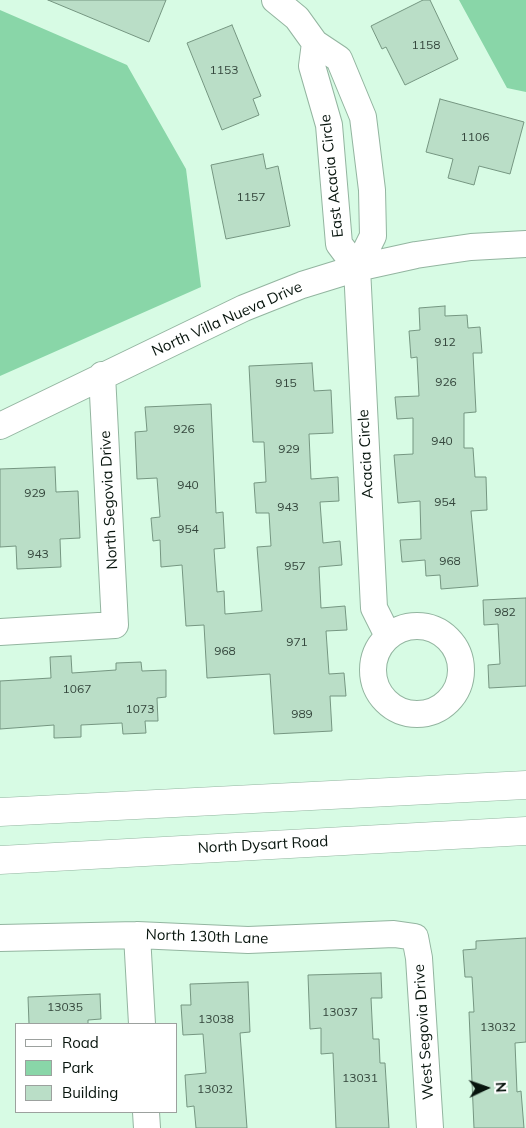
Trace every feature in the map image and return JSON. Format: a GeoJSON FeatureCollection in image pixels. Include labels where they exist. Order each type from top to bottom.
{"type":"FeatureCollection","features":[{"type":"Feature","properties":{"kind":"main road"},"geometry":{"type":"LineString","coordinates":[[0,812],[526,785]]}},
{"type":"Feature","properties":{"kind":"main road","name":"North Dysart Road"},"geometry":{"type":"LineString","coordinates":[[0,860],[526,831]]}},
{"type":"Feature","properties":{"kind":"street","name":"East Acacia Circle"},"geometry":{"type":"LineString","coordinates":[[275,0],[297,18],[316,43],[339,59],[363,117],[372,190],[373,236],[357,268],[339,244],[329,125],[312,66],[316,43]]}},
{"type":"Feature","properties":{"kind":"street","name":"North Villa Nueva Drive"},"geometry":{"type":"LineString","coordinates":[[0,426],[102,375],[244,308],[302,285],[357,268],[462,248],[526,244]]}},
{"type":"Feature","properties":{"kind":"street","name":"Acacia Circle"},"geometry":{"type":"LineString","coordinates":[[357,268],[374,608],[388,636]]}},
{"type":"Feature","properties":{"kind":"street","name":"North Segovia Drive"},"geometry":{"type":"LineString","coordinates":[[0,632],[115,625],[102,375]]}},
{"type":"Feature","properties":{"kind":"street","name":"North 130th Lane"},"geometry":{"type":"LineString","coordinates":[[0,938],[138,935],[248,940],[394,934],[415,937]]}},
{"type":"Feature","properties":{"kind":"street"},"geometry":{"type":"LineString","coordinates":[[138,935],[142,1023]]}},
{"type":"Feature","properties":{"kind":"street","name":"West Segovia Drive"},"geometry":{"type":"LineString","coordinates":[[415,937],[419,958],[430,1128]]}},
{"type":"Feature","properties":{"kind":"street"},"geometry":{"type":"LineString","coordinates":[[146,1113],[147,1128]]}},
{"type":"Feature","properties":{"kind":"green space"},"geometry":{"type":"Polygon","coordinates":[[[459,0],[526,0],[526,92],[507,88],[459,0]]]}},
{"type":"Feature","properties":{"kind":"green space"},"geometry":{"type":"Polygon","coordinates":[[[0,10],[127,65],[186,169],[201,287],[0,376],[0,10]]]}},
{"type":"Feature","properties":{"kind":"building"},"geometry":{"type":"Polygon","coordinates":[[[48,0],[166,0],[149,42],[48,0]]]}},
{"type":"Feature","properties":{"kind":"building"},"geometry":{"type":"Polygon","coordinates":[[[423,0],[430,0],[458,59],[405,85],[386,47],[382,49],[371,26],[423,0]]]}},
{"type":"Feature","properties":{"kind":"building"},"geometry":{"type":"Polygon","coordinates":[[[232,25],[261,96],[253,99],[259,115],[222,130],[187,43],[232,25]]]}},
{"type":"Feature","properties":{"kind":"building"},"geometry":{"type":"Polygon","coordinates":[[[440,99],[524,122],[510,174],[479,166],[474,185],[448,178],[453,159],[426,152],[440,99]]]}},
{"type":"Feature","properties":{"kind":"building"},"geometry":{"type":"Polygon","coordinates":[[[263,154],[266,169],[278,166],[290,226],[226,239],[211,165],[263,154]]]}},
{"type":"Feature","properties":{"kind":"building"},"geometry":{"type":"Polygon","coordinates":[[[445,306],[445,316],[467,315],[468,328],[480,327],[482,353],[473,353],[476,412],[464,413],[464,448],[473,448],[475,477],[486,477],[487,510],[471,511],[478,586],[441,589],[440,575],[426,576],[425,560],[402,562],[400,540],[421,539],[420,501],[398,503],[394,455],[413,454],[413,418],[397,419],[395,397],[419,396],[417,357],[411,358],[409,331],[420,330],[419,308],[445,306]]]}},
{"type":"Feature","properties":{"kind":"building"},"geometry":{"type":"Polygon","coordinates":[[[312,363],[314,391],[331,390],[333,433],[309,434],[311,479],[338,477],[339,501],[320,502],[323,543],[340,541],[342,565],[319,567],[321,608],[345,606],[347,630],[326,631],[329,674],[344,673],[346,696],[330,696],[332,731],[274,734],[270,674],[207,678],[204,625],[186,626],[182,565],[161,567],[160,540],[153,541],[151,518],[160,517],[157,478],[137,479],[135,432],[147,431],[145,407],[211,404],[216,513],[223,512],[225,548],[214,549],[217,592],[224,591],[225,614],[262,611],[257,547],[271,546],[269,513],[256,513],[254,483],[266,482],[264,442],[253,442],[249,366],[312,363]]]}},
{"type":"Feature","properties":{"kind":"building"},"geometry":{"type":"Polygon","coordinates":[[[55,467],[56,492],[78,491],[80,538],[60,539],[61,567],[17,569],[16,546],[0,547],[0,469],[55,467]]]}},
{"type":"Feature","properties":{"kind":"building"},"geometry":{"type":"Polygon","coordinates":[[[526,598],[526,686],[489,688],[488,665],[500,664],[498,624],[484,625],[483,600],[526,598]]]}},
{"type":"Feature","properties":{"kind":"building"},"geometry":{"type":"Polygon","coordinates":[[[71,656],[72,673],[116,670],[116,663],[141,662],[142,671],[166,670],[166,697],[157,698],[158,721],[145,721],[146,733],[123,734],[122,723],[81,725],[81,737],[54,738],[54,725],[0,729],[0,681],[51,678],[50,657],[71,656]]]}},
{"type":"Feature","properties":{"kind":"building"},"geometry":{"type":"Polygon","coordinates":[[[526,938],[526,1042],[515,1043],[517,1092],[521,1091],[524,1128],[474,1128],[469,1012],[474,1012],[472,977],[465,977],[463,950],[476,949],[476,941],[526,938]]]}},
{"type":"Feature","properties":{"kind":"building"},"geometry":{"type":"Polygon","coordinates":[[[381,973],[382,998],[371,998],[373,1039],[379,1039],[380,1063],[385,1063],[389,1128],[336,1128],[333,1053],[321,1054],[321,1028],[310,1029],[308,975],[381,973]]]}},
{"type":"Feature","properties":{"kind":"building"},"geometry":{"type":"Polygon","coordinates":[[[248,982],[250,1032],[240,1033],[247,1128],[196,1128],[194,1106],[187,1107],[185,1075],[206,1073],[203,1034],[183,1035],[181,1005],[191,1005],[190,984],[248,982]]]}},
{"type":"Feature","properties":{"kind":"building"},"geometry":{"type":"Polygon","coordinates":[[[100,994],[101,1019],[88,1020],[88,1023],[29,1023],[28,997],[100,994]]]}}]}
